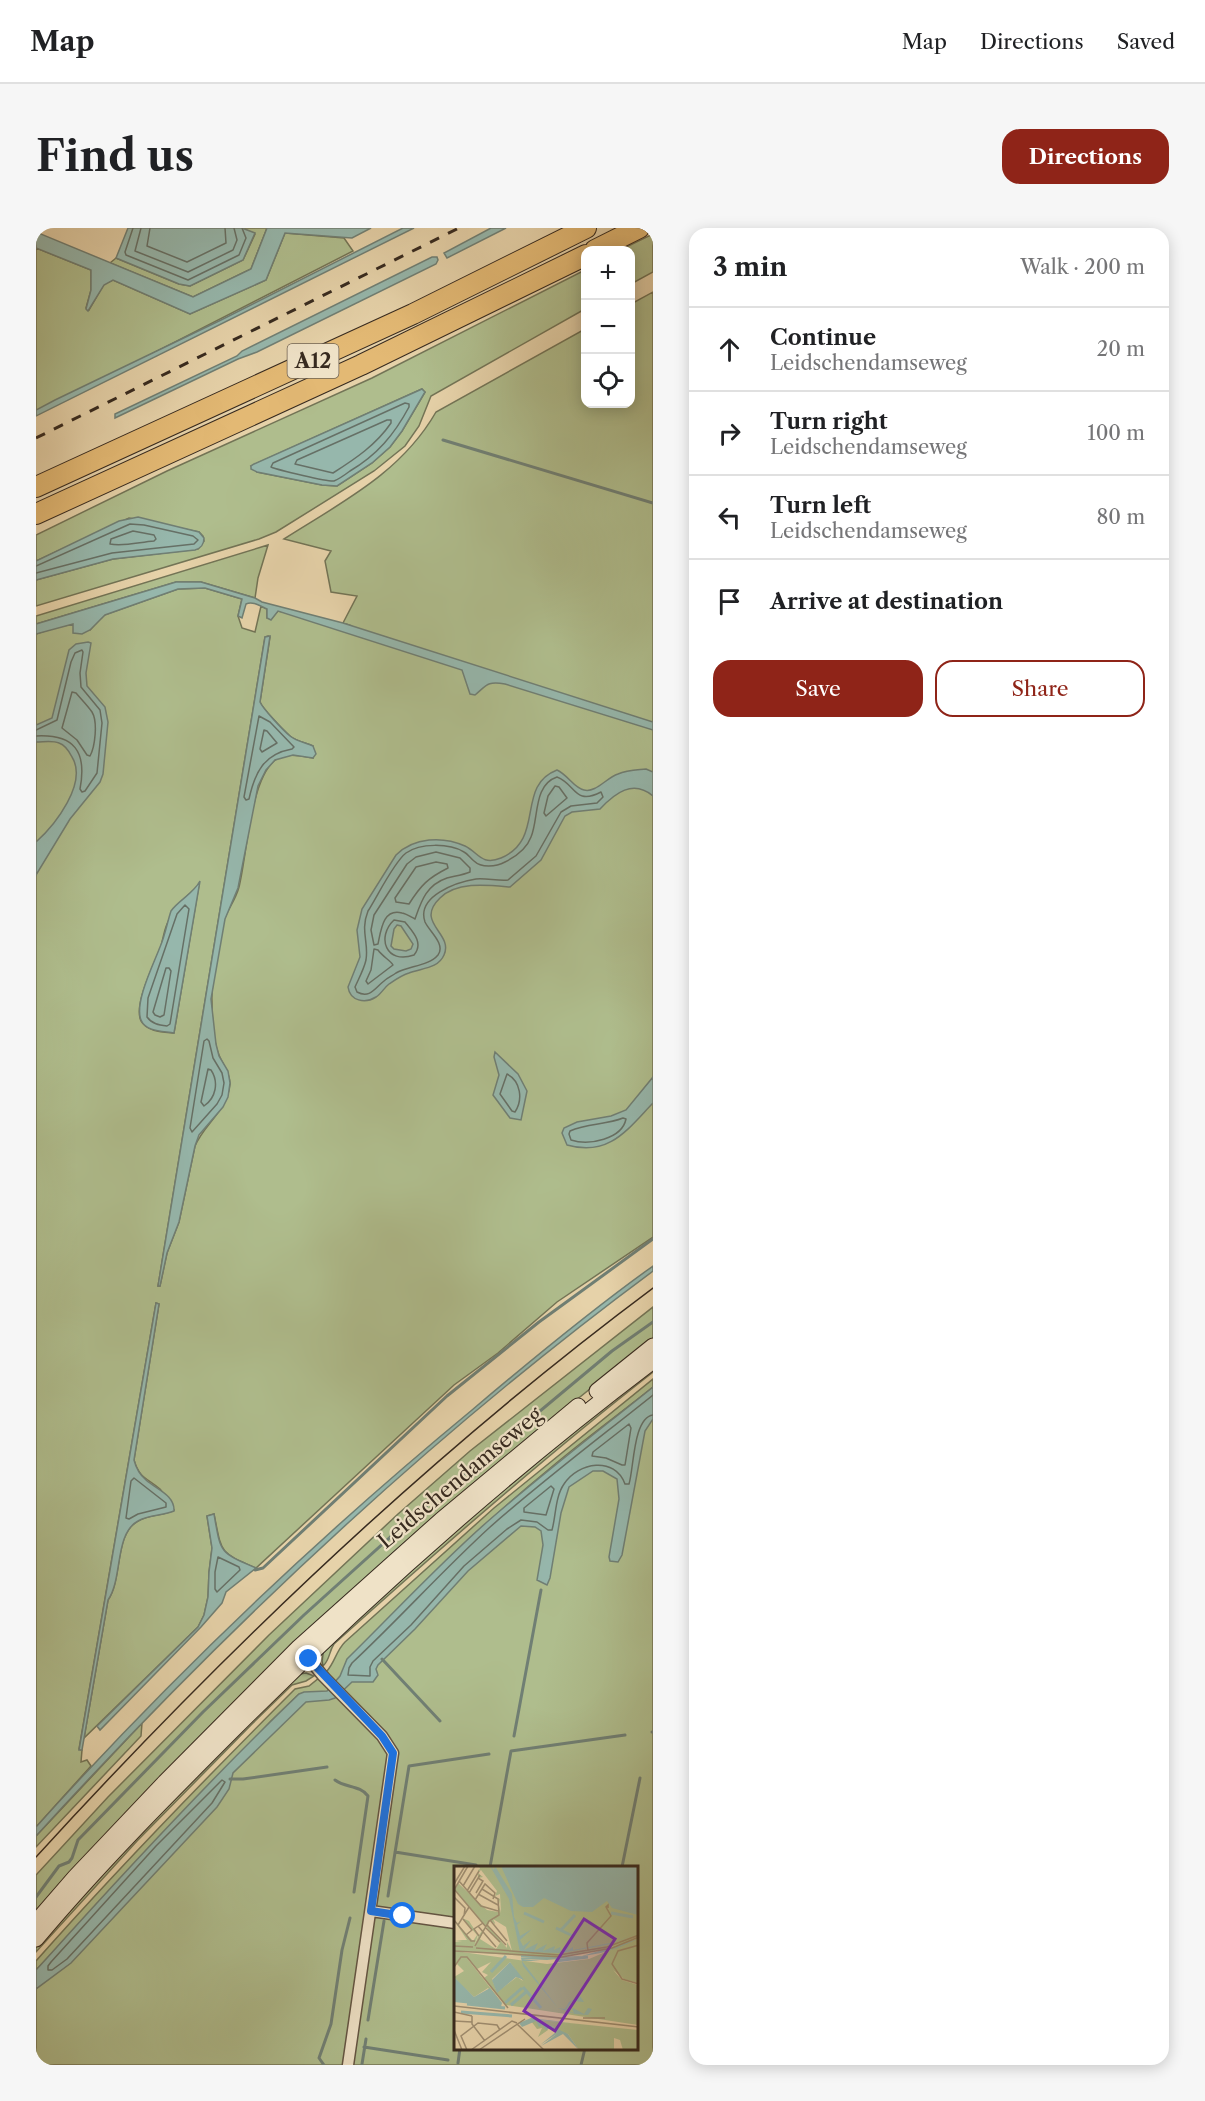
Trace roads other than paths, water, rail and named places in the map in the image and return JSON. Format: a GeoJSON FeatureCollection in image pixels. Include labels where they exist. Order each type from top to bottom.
{"type":"FeatureCollection","features":[{"type":"Feature","properties":{"kind":"highway","name":"A12"},"geometry":{"type":"LineString","coordinates":[[36,487],[402,319],[586,228]]}},
{"type":"Feature","properties":{"kind":"highway"},"geometry":{"type":"LineString","coordinates":[[603,246],[639,228]]}},
{"type":"Feature","properties":{"kind":"highway","name":"A12"},"geometry":{"type":"LineString","coordinates":[[36,514],[344,373],[581,257]]}},
{"type":"Feature","properties":{"kind":"main road","name":"Leidschendamseweg"},"geometry":{"type":"LineString","coordinates":[[36,1922],[75,1877],[165,1782],[441,1520],[653,1346]]}},
{"type":"Feature","properties":{"kind":"main road","name":"Leidschendamseweg"},"geometry":{"type":"LineString","coordinates":[[36,1939],[126,1839],[211,1752],[303,1652],[597,1403],[653,1361]]}},
{"type":"Feature","properties":{"kind":"street"},"geometry":{"type":"LineString","coordinates":[[303,1652],[382,1736],[393,1753],[348,2065]]}},
{"type":"Feature","properties":{"kind":"street"},"geometry":{"type":"LineString","coordinates":[[371,1911],[454,1923]]}},
{"type":"Feature","properties":{"kind":"water"},"geometry":{"type":"Polygon","coordinates":[[[128,228],[242,228],[255,233],[243,260],[190,286],[179,284],[116,258],[128,228]]]}},
{"type":"Feature","properties":{"kind":"water"},"geometry":{"type":"Polygon","coordinates":[[[267,228],[371,228],[352,238],[285,233],[266,280],[190,314],[113,280],[104,285],[88,311],[86,309],[91,290],[91,270],[36,248],[36,232],[193,297],[251,269],[267,228]]]}},
{"type":"Feature","properties":{"kind":"water"},"geometry":{"type":"Polygon","coordinates":[[[403,228],[414,228],[36,416],[36,410],[55,400],[221,320],[403,228]]]}},
{"type":"Feature","properties":{"kind":"water"},"geometry":{"type":"Polygon","coordinates":[[[491,228],[506,228],[447,258],[444,253],[491,228]]]}},
{"type":"Feature","properties":{"kind":"water"},"geometry":{"type":"Polygon","coordinates":[[[432,257],[437,257],[436,264],[257,352],[115,418],[115,414],[237,356],[242,351],[432,257]]]}},
{"type":"Feature","properties":{"kind":"water"},"geometry":{"type":"Polygon","coordinates":[[[422,389],[425,392],[390,447],[372,463],[337,486],[322,485],[251,469],[254,464],[422,389]]]}},
{"type":"Feature","properties":{"kind":"water"},"geometry":{"type":"Polygon","coordinates":[[[138,517],[199,532],[204,538],[203,544],[195,550],[113,559],[36,580],[36,561],[119,521],[138,517]]]}},
{"type":"Feature","properties":{"kind":"water"},"geometry":{"type":"Polygon","coordinates":[[[176,582],[201,582],[262,602],[343,623],[653,722],[653,730],[505,684],[494,683],[485,686],[475,695],[470,694],[462,670],[278,611],[271,620],[267,618],[267,609],[254,603],[246,604],[242,618],[238,616],[242,599],[205,588],[178,589],[105,615],[90,630],[82,634],[73,633],[73,624],[36,634],[36,624],[176,582]]]}},
{"type":"Feature","properties":{"kind":"water"},"geometry":{"type":"Polygon","coordinates":[[[270,636],[260,702],[287,733],[313,746],[316,754],[313,758],[293,755],[275,760],[266,770],[258,786],[238,888],[225,919],[211,999],[216,1044],[219,1056],[228,1071],[230,1083],[228,1097],[223,1107],[199,1135],[179,1222],[167,1253],[160,1286],[158,1286],[265,637],[270,636]]]}},
{"type":"Feature","properties":{"kind":"water"},"geometry":{"type":"Polygon","coordinates":[[[91,643],[86,673],[87,686],[105,707],[108,722],[103,774],[100,782],[70,819],[36,875],[36,842],[52,825],[67,803],[76,779],[76,767],[71,755],[63,745],[54,742],[36,742],[36,725],[52,718],[69,650],[76,644],[91,643]]]}},
{"type":"Feature","properties":{"kind":"water"},"geometry":{"type":"Polygon","coordinates":[[[646,769],[653,772],[653,796],[646,791],[631,788],[618,793],[600,809],[572,812],[565,816],[541,860],[510,887],[473,885],[455,889],[440,898],[431,914],[432,921],[446,947],[438,963],[406,974],[389,984],[372,999],[359,1000],[349,992],[348,987],[360,957],[357,930],[362,909],[396,855],[403,849],[420,842],[438,840],[465,846],[484,859],[501,858],[515,849],[523,838],[537,788],[544,778],[557,770],[577,787],[588,790],[618,774],[646,769]],[[397,925],[394,929],[391,946],[394,949],[406,951],[411,949],[413,944],[401,926],[397,925]]]}},
{"type":"Feature","properties":{"kind":"water"},"geometry":{"type":"Polygon","coordinates":[[[200,881],[174,1033],[151,1029],[141,1020],[142,994],[162,943],[171,911],[194,890],[200,881]]]}},
{"type":"Feature","properties":{"kind":"water"},"geometry":{"type":"Polygon","coordinates":[[[495,1052],[518,1074],[527,1091],[521,1120],[510,1118],[493,1095],[499,1075],[494,1057],[495,1052]]]}},
{"type":"Feature","properties":{"kind":"water"},"geometry":{"type":"Polygon","coordinates":[[[653,1077],[653,1103],[616,1139],[594,1147],[582,1148],[567,1145],[562,1133],[564,1128],[577,1122],[611,1116],[626,1110],[653,1077]]]}},
{"type":"Feature","properties":{"kind":"water"},"geometry":{"type":"Polygon","coordinates":[[[653,1266],[653,1271],[489,1400],[331,1538],[180,1684],[36,1836],[36,1827],[87,1771],[246,1610],[414,1459],[584,1318],[653,1266]]]}},
{"type":"Feature","properties":{"kind":"water"},"geometry":{"type":"Polygon","coordinates":[[[156,1303],[159,1304],[134,1460],[138,1471],[144,1478],[168,1497],[174,1511],[138,1521],[130,1527],[125,1536],[116,1581],[108,1600],[82,1750],[79,1750],[156,1303]]]}},
{"type":"Feature","properties":{"kind":"water"},"geometry":{"type":"Polygon","coordinates":[[[653,1387],[653,1419],[645,1431],[622,1555],[618,1562],[610,1561],[609,1557],[619,1499],[617,1479],[603,1471],[593,1471],[569,1487],[561,1513],[547,1585],[537,1580],[543,1545],[541,1531],[535,1527],[521,1526],[468,1571],[415,1629],[378,1665],[376,1669],[378,1675],[373,1682],[352,1682],[335,1698],[306,1702],[233,1773],[229,1789],[217,1807],[71,1963],[36,1989],[36,1970],[170,1824],[266,1726],[299,1694],[327,1691],[340,1676],[347,1659],[469,1538],[528,1487],[653,1387]]]}},
{"type":"Feature","properties":{"kind":"water"},"geometry":{"type":"Polygon","coordinates":[[[214,1514],[218,1537],[224,1550],[256,1568],[226,1592],[222,1603],[201,1627],[100,1730],[97,1726],[198,1627],[204,1615],[208,1597],[212,1548],[207,1516],[214,1514]]]}},
{"type":"Feature","properties":{"kind":"waterway"},"geometry":{"type":"LineString","coordinates":[[443,440],[653,503]]}},
{"type":"Feature","properties":{"kind":"waterway"},"geometry":{"type":"LineString","coordinates":[[255,1570],[263,1568],[447,1396],[539,1322],[653,1239]]}},
{"type":"Feature","properties":{"kind":"waterway"},"geometry":{"type":"LineString","coordinates":[[36,1897],[59,1866],[69,1862],[72,1858],[78,1840],[203,1712],[304,1615],[407,1522],[612,1351],[653,1322]]}},
{"type":"Feature","properties":{"kind":"waterway"},"geometry":{"type":"LineString","coordinates":[[514,1736],[541,1590]]}},
{"type":"Feature","properties":{"kind":"waterway"},"geometry":{"type":"LineString","coordinates":[[382,1659],[440,1721]]}},
{"type":"Feature","properties":{"kind":"waterway"},"geometry":{"type":"LineString","coordinates":[[490,1866],[511,1751],[625,1735]]}},
{"type":"Feature","properties":{"kind":"waterway"},"geometry":{"type":"LineString","coordinates":[[388,1896],[409,1766],[489,1754]]}},
{"type":"Feature","properties":{"kind":"waterway"},"geometry":{"type":"LineString","coordinates":[[230,1779],[327,1767]]}},
{"type":"Feature","properties":{"kind":"waterway"},"geometry":{"type":"LineString","coordinates":[[622,1866],[640,1778]]}},
{"type":"Feature","properties":{"kind":"waterway"},"geometry":{"type":"LineString","coordinates":[[335,1780],[361,1790],[368,1796],[354,1892]]}},
{"type":"Feature","properties":{"kind":"waterway"},"geometry":{"type":"LineString","coordinates":[[395,1852],[476,1865]]}},
{"type":"Feature","properties":{"kind":"waterway"},"geometry":{"type":"LineString","coordinates":[[324,2065],[319,2058],[331,2024],[342,1950],[350,1918]]}},
{"type":"Feature","properties":{"kind":"waterway"},"geometry":{"type":"LineString","coordinates":[[368,2020],[384,1921]]}},
{"type":"Feature","properties":{"kind":"waterway"},"geometry":{"type":"LineString","coordinates":[[362,2064],[366,2039]]}},
{"type":"Feature","properties":{"kind":"waterway"},"geometry":{"type":"LineString","coordinates":[[364,2047],[448,2060]]}},
{"type":"Feature","properties":{"kind":"waterway"},"geometry":{"type":"LineString","coordinates":[[458,2063],[460,2050]]}},
{"type":"Feature","properties":{"kind":"waterway"},"geometry":{"type":"LineString","coordinates":[[581,2065],[585,2050]]}},
{"type":"Feature","properties":{"kind":"tram line"},"geometry":{"type":"LineString","coordinates":[[36,1857],[180,1704],[331,1558],[488,1419],[653,1288]]}},
{"type":"Feature","properties":{"kind":"railway"},"geometry":{"type":"LineString","coordinates":[[36,438],[459,228]]}}]}
